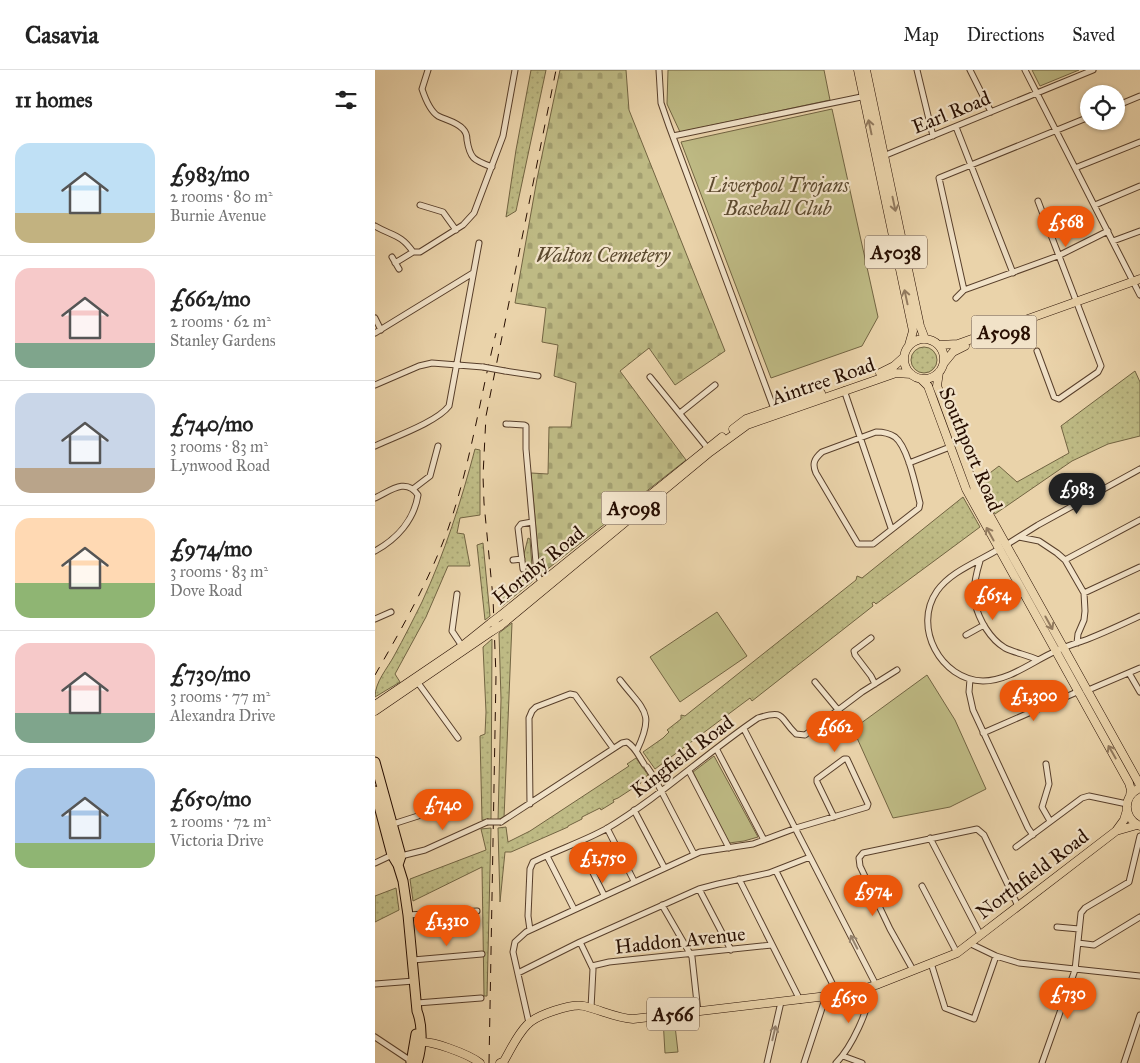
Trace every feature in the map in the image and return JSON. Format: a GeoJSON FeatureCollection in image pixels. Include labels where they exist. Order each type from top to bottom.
{"type":"FeatureCollection","features":[{"type":"Feature","properties":{"kind":"highway"},"geometry":{"type":"LineString","coordinates":[[375,762],[393,824],[397,859]]}},
{"type":"Feature","properties":{"kind":"highway"},"geometry":{"type":"LineString","coordinates":[[375,791],[403,882],[413,960],[420,1040],[417,1063]]}},
{"type":"Feature","properties":{"kind":"highway"},"geometry":{"type":"LineString","coordinates":[[411,1063],[420,1040]]}},
{"type":"Feature","properties":{"kind":"main road","name":"A5038"},"geometry":{"type":"LineString","coordinates":[[858,70],[867,95],[913,331],[904,357]]}},
{"type":"Feature","properties":{"kind":"main road","name":"A5038"},"geometry":{"type":"LineString","coordinates":[[866,70],[867,95]]}},
{"type":"Feature","properties":{"kind":"main road","name":"A5038"},"geometry":{"type":"LineString","coordinates":[[880,157],[920,326],[925,339]]}},
{"type":"Feature","properties":{"kind":"main road","name":"A5098"},"geometry":{"type":"LineString","coordinates":[[939,345],[957,344],[1137,281]]}},
{"type":"Feature","properties":{"kind":"main road","name":"A5098"},"geometry":{"type":"LineString","coordinates":[[944,362],[959,348],[1050,316],[1067,306]]}},
{"type":"Feature","properties":{"kind":"main road"},"geometry":{"type":"LineString","coordinates":[[904,357],[905,367],[911,374],[921,379],[932,378],[939,372],[944,362],[943,352],[939,345],[932,340],[917,340],[909,345]]}},
{"type":"Feature","properties":{"kind":"main road","name":"Hornby Road"},"geometry":{"type":"LineString","coordinates":[[375,711],[462,646],[496,624],[746,419],[888,370],[904,357]]}},
{"type":"Feature","properties":{"kind":"main road","name":"Southport Road"},"geometry":{"type":"LineString","coordinates":[[939,372],[937,386],[975,489],[1002,547],[1077,692],[1129,783],[1131,790],[1128,803],[1130,819],[1138,826]]}},
{"type":"Feature","properties":{"kind":"main road","name":"Aintree Road"},"geometry":{"type":"LineString","coordinates":[[747,425],[896,373],[911,374]]}},
{"type":"Feature","properties":{"kind":"main road","name":"Southport Road"},"geometry":{"type":"LineString","coordinates":[[921,379],[928,386],[965,489],[1002,547]]}},
{"type":"Feature","properties":{"kind":"main road","name":"Hornby Road"},"geometry":{"type":"LineString","coordinates":[[709,450],[747,425]]}},
{"type":"Feature","properties":{"kind":"main road","name":"Hornby Road"},"geometry":{"type":"LineString","coordinates":[[375,705],[492,632],[500,616],[544,586]]}},
{"type":"Feature","properties":{"kind":"main road","name":"Southport Road"},"geometry":{"type":"LineString","coordinates":[[1056,651],[1087,691],[1140,784]]}},
{"type":"Feature","properties":{"kind":"main road"},"geometry":{"type":"LineString","coordinates":[[1128,803],[1140,788]]}},
{"type":"Feature","properties":{"kind":"main road","name":"Northfield Road"},"geometry":{"type":"LineString","coordinates":[[969,944],[1115,831],[1124,820],[1128,803]]}},
{"type":"Feature","properties":{"kind":"main road","name":"Northfield Road"},"geometry":{"type":"LineString","coordinates":[[1115,831],[1138,826]]}},
{"type":"Feature","properties":{"kind":"main road","name":"A566"},"geometry":{"type":"LineString","coordinates":[[529,1023],[568,1006],[577,1005],[633,1019],[838,995],[873,987],[957,953],[969,944]]}},
{"type":"Feature","properties":{"kind":"main road"},"geometry":{"type":"LineString","coordinates":[[501,1063],[529,1023]]}},
{"type":"Feature","properties":{"kind":"main road"},"geometry":{"type":"LineString","coordinates":[[420,1040],[460,1053],[481,1063]]}},
{"type":"Feature","properties":{"kind":"street"},"geometry":{"type":"LineString","coordinates":[[428,70],[422,89],[432,110],[435,114],[463,129],[471,156],[491,167]]}},
{"type":"Feature","properties":{"kind":"street"},"geometry":{"type":"LineString","coordinates":[[395,263],[413,252],[420,252],[456,230],[469,220],[474,213],[503,136],[515,70]]}},
{"type":"Feature","properties":{"kind":"street"},"geometry":{"type":"LineString","coordinates":[[659,70],[661,103],[773,409]]}},
{"type":"Feature","properties":{"kind":"street"},"geometry":{"type":"LineString","coordinates":[[917,70],[933,136]]}},
{"type":"Feature","properties":{"kind":"street"},"geometry":{"type":"LineString","coordinates":[[970,70],[991,112]]}},
{"type":"Feature","properties":{"kind":"street"},"geometry":{"type":"LineString","coordinates":[[1025,70],[1107,231],[1137,281],[1140,295]]}},
{"type":"Feature","properties":{"kind":"street","name":"Earl Road"},"geometry":{"type":"LineString","coordinates":[[880,157],[1093,70]]}},
{"type":"Feature","properties":{"kind":"street"},"geometry":{"type":"LineString","coordinates":[[673,136],[867,95]]}},
{"type":"Feature","properties":{"kind":"street"},"geometry":{"type":"LineString","coordinates":[[1125,102],[1140,96]]}},
{"type":"Feature","properties":{"kind":"street"},"geometry":{"type":"LineString","coordinates":[[964,290],[939,178],[1080,121]]}},
{"type":"Feature","properties":{"kind":"street"},"geometry":{"type":"LineString","coordinates":[[956,126],[1013,273]]}},
{"type":"Feature","properties":{"kind":"street"},"geometry":{"type":"LineString","coordinates":[[1075,168],[1140,142]]}},
{"type":"Feature","properties":{"kind":"street"},"geometry":{"type":"LineString","coordinates":[[1095,205],[1140,186]]}},
{"type":"Feature","properties":{"kind":"street"},"geometry":{"type":"LineString","coordinates":[[1037,351],[1055,397],[1059,399],[1098,372],[1101,366],[1038,201]]}},
{"type":"Feature","properties":{"kind":"street"},"geometry":{"type":"LineString","coordinates":[[420,205],[443,212],[456,230]]}},
{"type":"Feature","properties":{"kind":"street"},"geometry":{"type":"LineString","coordinates":[[375,226],[399,237],[406,242],[413,252]]}},
{"type":"Feature","properties":{"kind":"street"},"geometry":{"type":"LineString","coordinates":[[956,298],[964,290],[1058,256],[1107,231]]}},
{"type":"Feature","properties":{"kind":"street"},"geometry":{"type":"LineString","coordinates":[[1113,241],[1140,231]]}},
{"type":"Feature","properties":{"kind":"street"},"geometry":{"type":"LineString","coordinates":[[375,446],[444,412],[449,406],[479,243]]}},
{"type":"Feature","properties":{"kind":"street"},"geometry":{"type":"LineString","coordinates":[[392,257],[399,268]]}},
{"type":"Feature","properties":{"kind":"street"},"geometry":{"type":"LineString","coordinates":[[375,332],[473,273]]}},
{"type":"Feature","properties":{"kind":"street"},"geometry":{"type":"LineString","coordinates":[[375,318],[381,330]]}},
{"type":"Feature","properties":{"kind":"street"},"geometry":{"type":"LineString","coordinates":[[375,385],[419,366],[431,363],[483,367],[538,376]]}},
{"type":"Feature","properties":{"kind":"street"},"geometry":{"type":"LineString","coordinates":[[650,377],[709,450]]}},
{"type":"Feature","properties":{"kind":"street"},"geometry":{"type":"LineString","coordinates":[[680,413],[715,385]]}},
{"type":"Feature","properties":{"kind":"street"},"geometry":{"type":"LineString","coordinates":[[844,390],[891,528]]}},
{"type":"Feature","properties":{"kind":"street"},"geometry":{"type":"LineString","coordinates":[[505,424],[526,426],[537,574],[544,586]]}},
{"type":"Feature","properties":{"kind":"street"},"geometry":{"type":"LineString","coordinates":[[876,432],[885,433],[897,438],[909,463],[920,503],[919,508],[891,528],[873,544],[858,544],[813,466],[815,458],[822,452],[876,432]]}},
{"type":"Feature","properties":{"kind":"street"},"geometry":{"type":"LineString","coordinates":[[413,488],[430,476],[439,446]]}},
{"type":"Feature","properties":{"kind":"street"},"geometry":{"type":"LineString","coordinates":[[909,463],[950,448]]}},
{"type":"Feature","properties":{"kind":"street"},"geometry":{"type":"LineString","coordinates":[[1140,469],[950,577],[936,592],[930,604],[928,622],[930,640],[937,654],[948,667],[959,675],[983,681],[995,680],[1008,675],[1056,651],[1140,616]]}},
{"type":"Feature","properties":{"kind":"street"},"geometry":{"type":"LineString","coordinates":[[375,498],[398,487],[408,486],[413,488],[418,495],[415,508],[402,530],[389,544],[375,551]]}},
{"type":"Feature","properties":{"kind":"street"},"geometry":{"type":"LineString","coordinates":[[1065,560],[1140,520]]}},
{"type":"Feature","properties":{"kind":"street"},"geometry":{"type":"LineString","coordinates":[[523,569],[518,528],[521,524],[532,522]]}},
{"type":"Feature","properties":{"kind":"street"},"geometry":{"type":"LineString","coordinates":[[1019,537],[1039,541],[1057,552],[1065,560],[1085,593],[1085,610],[1077,643]]}},
{"type":"Feature","properties":{"kind":"street"},"geometry":{"type":"LineString","coordinates":[[513,560],[522,559]]}},
{"type":"Feature","properties":{"kind":"street"},"geometry":{"type":"LineString","coordinates":[[980,561],[975,584],[975,602],[984,625],[993,638],[1005,648],[1038,660]]}},
{"type":"Feature","properties":{"kind":"street"},"geometry":{"type":"LineString","coordinates":[[1085,593],[1140,567]]}},
{"type":"Feature","properties":{"kind":"street"},"geometry":{"type":"LineString","coordinates":[[457,594],[452,630],[462,646]]}},
{"type":"Feature","properties":{"kind":"street"},"geometry":{"type":"LineString","coordinates":[[375,619],[391,612]]}},
{"type":"Feature","properties":{"kind":"street"},"geometry":{"type":"LineString","coordinates":[[966,634],[984,625]]}},
{"type":"Feature","properties":{"kind":"street"},"geometry":{"type":"LineString","coordinates":[[871,638],[855,650],[855,655],[867,669],[875,684]]}},
{"type":"Feature","properties":{"kind":"street"},"geometry":{"type":"LineString","coordinates":[[1087,691],[1140,668]]}},
{"type":"Feature","properties":{"kind":"street","name":"Kingfield Road"},"geometry":{"type":"LineString","coordinates":[[530,930],[528,916],[530,867],[533,862],[578,843],[607,828],[662,792],[758,718],[777,714],[783,717],[796,734],[804,736],[897,670]]}},
{"type":"Feature","properties":{"kind":"street"},"geometry":{"type":"LineString","coordinates":[[1129,673],[1140,692]]}},
{"type":"Feature","properties":{"kind":"street"},"geometry":{"type":"LineString","coordinates":[[970,678],[970,702],[983,733],[1033,835]]}},
{"type":"Feature","properties":{"kind":"street"},"geometry":{"type":"LineString","coordinates":[[416,680],[458,738]]}},
{"type":"Feature","properties":{"kind":"street"},"geometry":{"type":"LineString","coordinates":[[621,680],[645,712],[648,721],[638,753]]}},
{"type":"Feature","properties":{"kind":"street"},"geometry":{"type":"LineString","coordinates":[[815,681],[839,711]]}},
{"type":"Feature","properties":{"kind":"street"},"geometry":{"type":"LineString","coordinates":[[983,733],[1077,692]]}},
{"type":"Feature","properties":{"kind":"street"},"geometry":{"type":"LineString","coordinates":[[531,804],[529,718],[536,707],[570,694],[575,696],[613,748]]}},
{"type":"Feature","properties":{"kind":"street"},"geometry":{"type":"LineString","coordinates":[[744,729],[810,857],[873,987],[858,1028],[843,1056],[836,1063]]}},
{"type":"Feature","properties":{"kind":"street"},"geometry":{"type":"LineString","coordinates":[[375,863],[397,859],[425,850],[487,822],[501,822],[531,804],[613,748],[627,742],[638,753],[652,774],[694,854]]}},
{"type":"Feature","properties":{"kind":"street"},"geometry":{"type":"LineString","coordinates":[[717,750],[764,840]]}},
{"type":"Feature","properties":{"kind":"street"},"geometry":{"type":"LineString","coordinates":[[529,1023],[514,956],[514,944],[522,935],[694,854],[703,851],[745,846],[795,828],[834,817],[867,807],[868,804],[847,759],[844,759],[817,779],[834,817]]}},
{"type":"Feature","properties":{"kind":"street"},"geometry":{"type":"LineString","coordinates":[[1046,764],[1049,781],[1042,807],[1050,821]]}},
{"type":"Feature","properties":{"kind":"street"},"geometry":{"type":"LineString","coordinates":[[689,771],[729,848]]}},
{"type":"Feature","properties":{"kind":"street"},"geometry":{"type":"LineString","coordinates":[[1016,847],[1080,799],[1087,796],[1128,803]]}},
{"type":"Feature","properties":{"kind":"street"},"geometry":{"type":"LineString","coordinates":[[634,810],[664,867]]}},
{"type":"Feature","properties":{"kind":"street"},"geometry":{"type":"LineString","coordinates":[[393,824],[410,816],[418,816]]}},
{"type":"Feature","properties":{"kind":"street"},"geometry":{"type":"LineString","coordinates":[[607,828],[634,881]]}},
{"type":"Feature","properties":{"kind":"street"},"geometry":{"type":"LineString","coordinates":[[913,970],[890,929],[860,866],[859,858],[861,854],[974,828],[979,829],[984,835],[1018,906]]}},
{"type":"Feature","properties":{"kind":"street"},"geometry":{"type":"LineString","coordinates":[[1042,1063],[1075,970],[1081,913],[1130,880],[1140,836]]}},
{"type":"Feature","properties":{"kind":"street"},"geometry":{"type":"LineString","coordinates":[[930,838],[980,934]]}},
{"type":"Feature","properties":{"kind":"street"},"geometry":{"type":"LineString","coordinates":[[578,843],[604,895]]}},
{"type":"Feature","properties":{"kind":"street"},"geometry":{"type":"LineString","coordinates":[[547,856],[574,909]]}},
{"type":"Feature","properties":{"kind":"street"},"geometry":{"type":"LineString","coordinates":[[519,973],[580,942],[699,889],[776,871],[810,857]]}},
{"type":"Feature","properties":{"kind":"street"},"geometry":{"type":"LineString","coordinates":[[776,871],[838,995]]}},
{"type":"Feature","properties":{"kind":"street"},"geometry":{"type":"LineString","coordinates":[[739,879],[800,1000]]}},
{"type":"Feature","properties":{"kind":"street"},"geometry":{"type":"LineString","coordinates":[[922,886],[957,953]]}},
{"type":"Feature","properties":{"kind":"street"},"geometry":{"type":"LineString","coordinates":[[699,889],[731,950]]}},
{"type":"Feature","properties":{"kind":"street"},"geometry":{"type":"LineString","coordinates":[[662,905],[693,962],[698,1012]]}},
{"type":"Feature","properties":{"kind":"street"},"geometry":{"type":"LineString","coordinates":[[408,915],[477,911]]}},
{"type":"Feature","properties":{"kind":"street"},"geometry":{"type":"LineString","coordinates":[[1078,944],[1094,945],[1140,917]]}},
{"type":"Feature","properties":{"kind":"street"},"geometry":{"type":"LineString","coordinates":[[1057,927],[1079,929]]}},
{"type":"Feature","properties":{"kind":"street"},"geometry":{"type":"LineString","coordinates":[[580,942],[592,966],[591,1008]]}},
{"type":"Feature","properties":{"kind":"street"},"geometry":{"type":"LineString","coordinates":[[969,944],[996,956],[1019,963],[1140,976]]}},
{"type":"Feature","properties":{"kind":"street","name":"Haddon Avenue"},"geometry":{"type":"LineString","coordinates":[[592,966],[609,962],[772,945]]}},
{"type":"Feature","properties":{"kind":"street"},"geometry":{"type":"LineString","coordinates":[[413,960],[482,954]]}},
{"type":"Feature","properties":{"kind":"street"},"geometry":{"type":"LineString","coordinates":[[931,963],[945,1008],[974,1019],[996,956]]}},
{"type":"Feature","properties":{"kind":"street"},"geometry":{"type":"LineString","coordinates":[[375,984],[415,980]]}},
{"type":"Feature","properties":{"kind":"street"},"geometry":{"type":"LineString","coordinates":[[804,1063],[826,996]]}},
{"type":"Feature","properties":{"kind":"street"},"geometry":{"type":"LineString","coordinates":[[417,1007],[481,998]]}},
{"type":"Feature","properties":{"kind":"street"},"geometry":{"type":"LineString","coordinates":[[767,1063],[781,1002]]}},
{"type":"Feature","properties":{"kind":"street"},"geometry":{"type":"LineString","coordinates":[[1124,1063],[1140,1015]]}},
{"type":"Feature","properties":{"kind":"street"},"geometry":{"type":"LineString","coordinates":[[375,1037],[411,1063]]}},
{"type":"Feature","properties":{"kind":"street"},"geometry":{"type":"LineString","coordinates":[[843,1056],[862,1063]]}},
{"type":"Feature","properties":{"kind":"green space"},"geometry":{"type":"Polygon","coordinates":[[[531,70],[546,70],[516,211],[506,217],[516,150],[531,70]]]}},
{"type":"Feature","properties":{"kind":"green space","name":"Walton Cemetery"},"geometry":{"type":"Polygon","coordinates":[[[560,70],[626,70],[629,110],[725,351],[675,385],[649,348],[620,371],[686,460],[540,575],[531,473],[548,474],[549,427],[571,427],[576,383],[554,376],[558,345],[542,342],[546,308],[515,303],[537,179],[560,70]]]}},
{"type":"Feature","properties":{"kind":"green space"},"geometry":{"type":"Polygon","coordinates":[[[668,70],[824,70],[830,100],[680,132],[667,104],[668,70]]]}},
{"type":"Feature","properties":{"kind":"green space"},"geometry":{"type":"Polygon","coordinates":[[[1032,70],[1079,70],[1040,86],[1032,70]]]}},
{"type":"Feature","properties":{"kind":"green space","name":"Liverpool Trojans Baseball Club"},"geometry":{"type":"Polygon","coordinates":[[[832,109],[878,317],[862,346],[771,378],[681,142],[832,109]]]}},
{"type":"Feature","properties":{"kind":"green space"},"geometry":{"type":"Polygon","coordinates":[[[924,347],[933,351],[937,360],[933,369],[924,373],[915,369],[911,360],[915,351],[924,347]]]}},
{"type":"Feature","properties":{"kind":"green space"},"geometry":{"type":"Polygon","coordinates":[[[1135,371],[1140,382],[1140,436],[1108,444],[1072,461],[995,514],[978,482],[999,466],[1017,482],[1069,453],[1061,426],[1135,371]]]}},
{"type":"Feature","properties":{"kind":"green space"},"geometry":{"type":"Polygon","coordinates":[[[475,449],[480,450],[480,515],[460,518],[457,533],[464,534],[470,566],[448,566],[426,617],[395,674],[400,682],[375,697],[379,681],[412,622],[438,564],[458,508],[475,449]]]}},
{"type":"Feature","properties":{"kind":"green space"},"geometry":{"type":"Polygon","coordinates":[[[963,497],[980,527],[876,604],[872,603],[873,606],[752,701],[750,698],[655,769],[643,752],[663,738],[669,732],[667,730],[681,719],[681,715],[685,716],[856,580],[857,576],[862,578],[963,497]]]}},
{"type":"Feature","properties":{"kind":"green space"},"geometry":{"type":"Polygon","coordinates":[[[528,538],[530,539],[533,581],[501,607],[499,596],[525,574],[524,554],[528,538]]]}},
{"type":"Feature","properties":{"kind":"green space"},"geometry":{"type":"Polygon","coordinates":[[[483,543],[490,616],[485,620],[477,545],[483,543]]]}},
{"type":"Feature","properties":{"kind":"green space"},"geometry":{"type":"Polygon","coordinates":[[[717,612],[747,656],[680,702],[650,657],[717,612]]]}},
{"type":"Feature","properties":{"kind":"green space"},"geometry":{"type":"Polygon","coordinates":[[[512,623],[504,818],[498,821],[501,699],[499,633],[512,623]]]}},
{"type":"Feature","properties":{"kind":"green space"},"geometry":{"type":"Polygon","coordinates":[[[492,639],[491,821],[482,820],[480,736],[485,734],[486,712],[483,647],[492,639]]]}},
{"type":"Feature","properties":{"kind":"green space"},"geometry":{"type":"Polygon","coordinates":[[[927,675],[955,720],[986,789],[950,807],[893,818],[853,729],[927,675]]]}},
{"type":"Feature","properties":{"kind":"green space"},"geometry":{"type":"Polygon","coordinates":[[[714,756],[758,837],[729,843],[693,772],[714,756]]]}},
{"type":"Feature","properties":{"kind":"green space"},"geometry":{"type":"Polygon","coordinates":[[[636,758],[648,775],[640,781],[641,783],[613,800],[614,802],[601,810],[600,808],[582,817],[582,819],[568,827],[511,852],[505,852],[500,902],[498,828],[506,827],[508,842],[530,831],[629,766],[627,764],[636,758]]]}},
{"type":"Feature","properties":{"kind":"green space"},"geometry":{"type":"Polygon","coordinates":[[[491,828],[487,996],[484,996],[482,867],[413,901],[410,879],[486,850],[481,829],[491,828]]]}},
{"type":"Feature","properties":{"kind":"green space"},"geometry":{"type":"Polygon","coordinates":[[[396,888],[399,910],[375,922],[375,896],[396,888]]]}},
{"type":"Feature","properties":{"kind":"green space"},"geometry":{"type":"Polygon","coordinates":[[[674,1017],[678,1052],[665,1053],[663,1019],[674,1017]]]}},
{"type":"Feature","properties":{"kind":"railway"},"geometry":{"type":"LineString","coordinates":[[489,1063],[496,676],[493,598],[484,503],[483,476],[486,416],[556,70]]}},
{"type":"Feature","properties":{"kind":"railway"},"geometry":{"type":"LineString","coordinates":[[375,675],[424,586],[448,529],[463,481],[496,333]]}}]}
